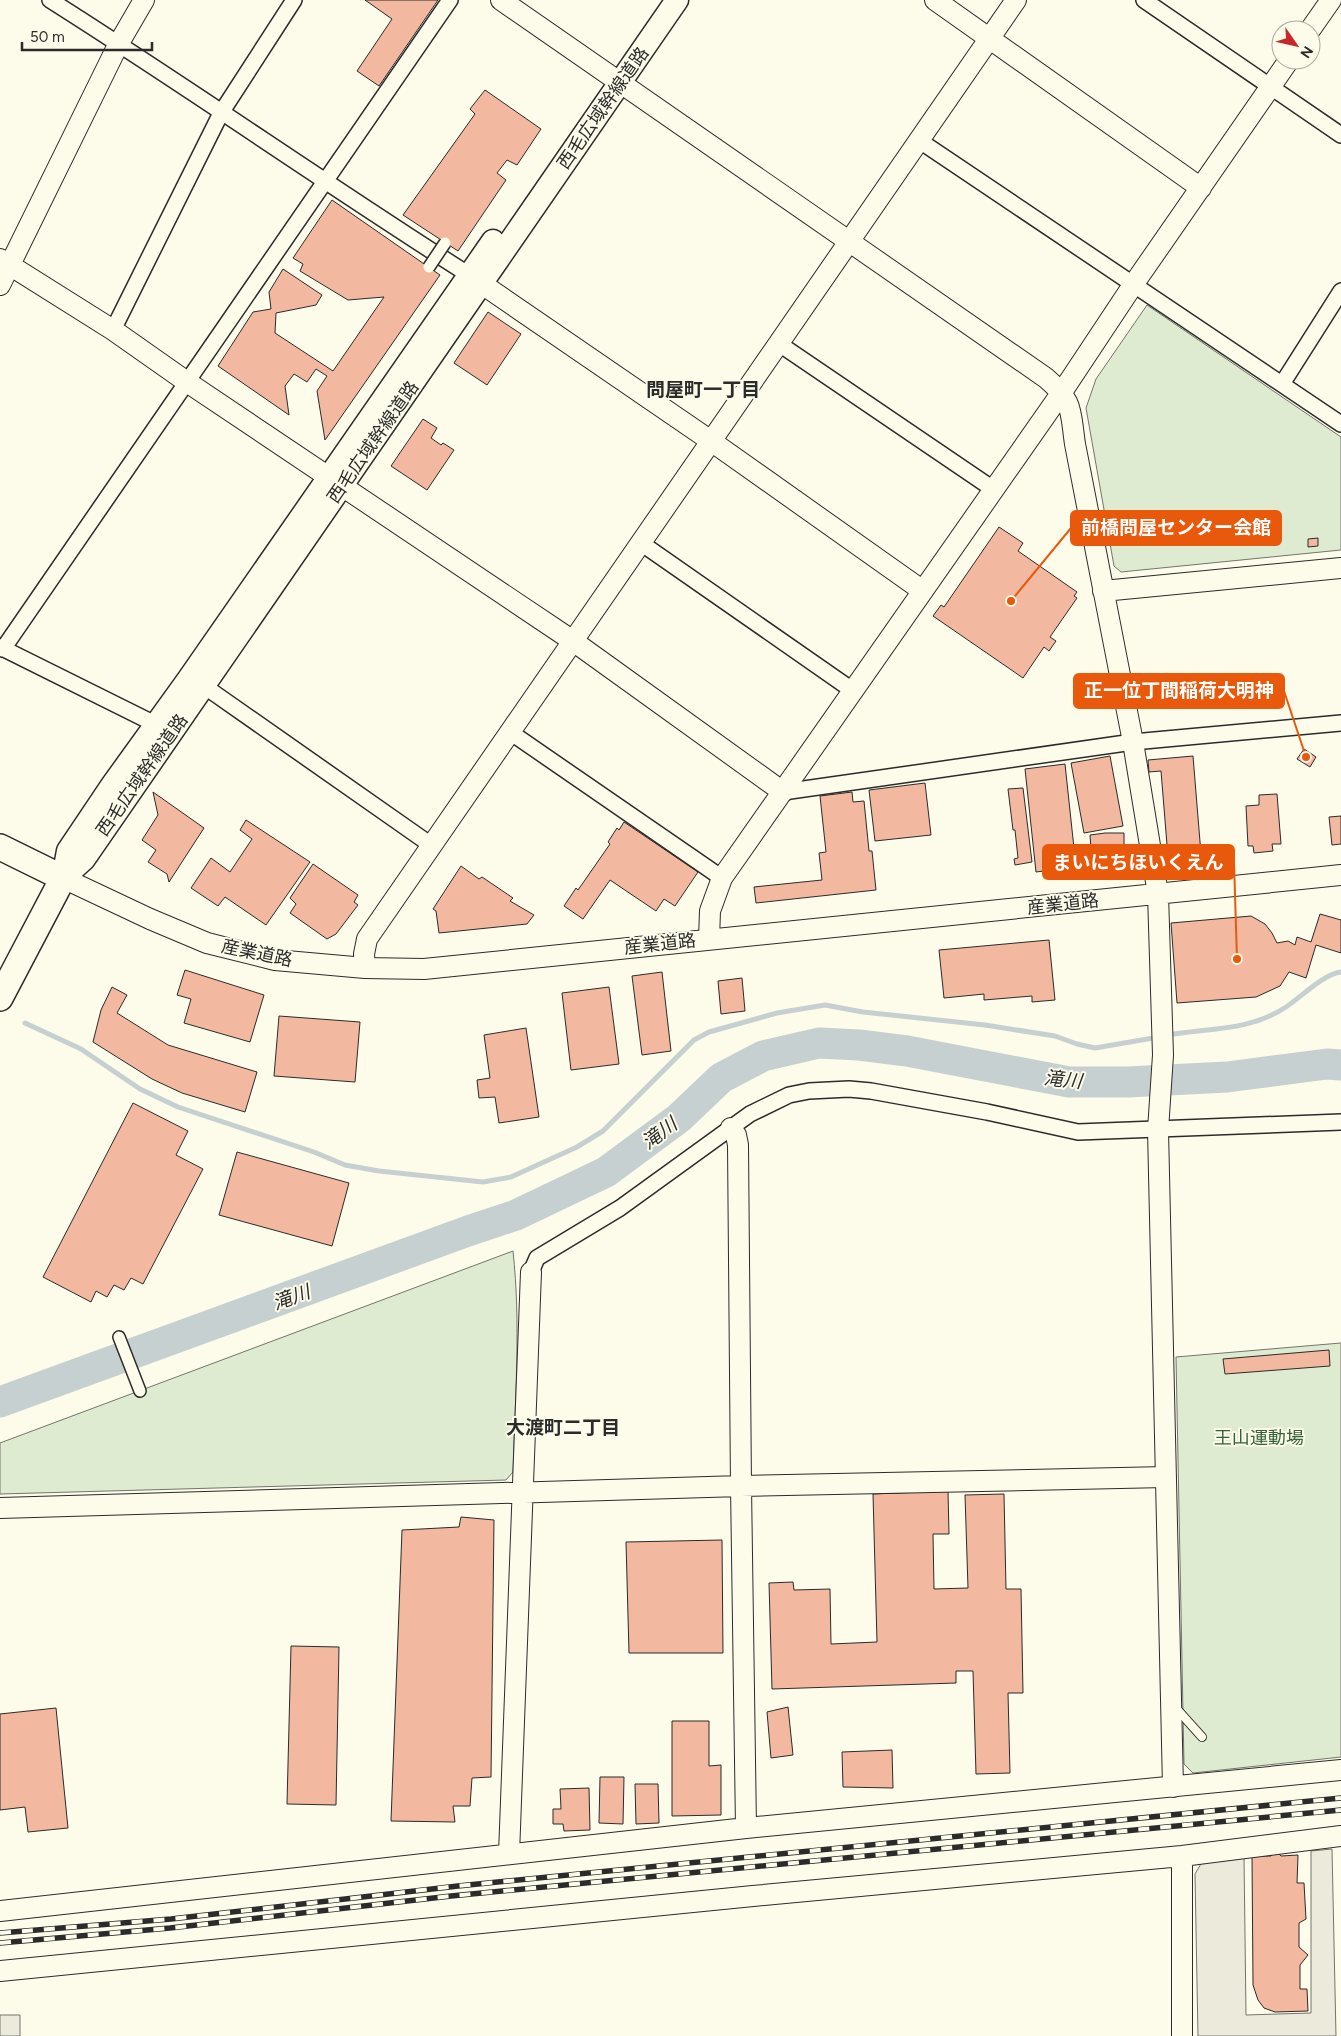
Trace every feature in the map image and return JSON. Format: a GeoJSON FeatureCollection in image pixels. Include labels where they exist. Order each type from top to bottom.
{"type":"FeatureCollection","features":[{"type":"Feature","properties":{"kind":"main road","name":"西毛広域幹線道路"},"geometry":{"type":"LineString","coordinates":[[615,78],[660,0]]}},
{"type":"Feature","properties":{"kind":"main road","name":"西毛広域幹線道路"},"geometry":{"type":"LineString","coordinates":[[62,878],[84,859],[204,686],[336,482],[475,280],[615,78],[677,0]]}},
{"type":"Feature","properties":{"kind":"main road","name":"西毛広域幹線道路"},"geometry":{"type":"LineString","coordinates":[[0,998],[62,878],[68,851],[113,784],[336,482]]}},
{"type":"Feature","properties":{"kind":"main road","name":"産業道路"},"geometry":{"type":"LineString","coordinates":[[0,847],[62,878]]}},
{"type":"Feature","properties":{"kind":"street"},"geometry":{"type":"LineString","coordinates":[[50,0],[119,43],[221,113],[475,280],[711,441],[923,591]]}},
{"type":"Feature","properties":{"kind":"street"},"geometry":{"type":"LineString","coordinates":[[0,285],[5,261],[119,43],[144,0]]}},
{"type":"Feature","properties":{"kind":"street"},"geometry":{"type":"LineString","coordinates":[[113,330],[221,113],[294,0]]}},
{"type":"Feature","properties":{"kind":"street"},"geometry":{"type":"LineString","coordinates":[[157,725],[1,648],[450,0]]}},
{"type":"Feature","properties":{"kind":"street"},"geometry":{"type":"LineString","coordinates":[[501,0],[1038,372],[1062,392],[1069,404],[1075,444],[1133,742],[1158,894],[1163,1056],[1159,1123],[1173,1787]]}},
{"type":"Feature","properties":{"kind":"street"},"geometry":{"type":"LineString","coordinates":[[935,0],[990,37],[1201,188]]}},
{"type":"Feature","properties":{"kind":"street"},"geometry":{"type":"LineString","coordinates":[[365,968],[364,954],[367,939],[1016,0]]}},
{"type":"Feature","properties":{"kind":"street"},"geometry":{"type":"LineString","coordinates":[[1144,0],[1341,135]]}},
{"type":"Feature","properties":{"kind":"street"},"geometry":{"type":"LineString","coordinates":[[1317,20],[1331,0]]}},
{"type":"Feature","properties":{"kind":"street"},"geometry":{"type":"LineString","coordinates":[[709,939],[710,911],[722,878],[1062,392],[1282,70]]}},
{"type":"Feature","properties":{"kind":"street"},"geometry":{"type":"LineString","coordinates":[[920,141],[1341,424]]}},
{"type":"Feature","properties":{"kind":"street"},"geometry":{"type":"LineString","coordinates":[[429,267],[445,243]]}},
{"type":"Feature","properties":{"kind":"street"},"geometry":{"type":"LineString","coordinates":[[5,261],[113,330],[187,382],[573,641],[783,792],[1133,742],[1341,723]]}},
{"type":"Feature","properties":{"kind":"street"},"geometry":{"type":"LineString","coordinates":[[1282,384],[1341,291]]}},
{"type":"Feature","properties":{"kind":"street"},"geometry":{"type":"LineString","coordinates":[[778,342],[993,489]]}},
{"type":"Feature","properties":{"kind":"street"},"geometry":{"type":"LineString","coordinates":[[641,543],[852,690]]}},
{"type":"Feature","properties":{"kind":"street"},"geometry":{"type":"LineString","coordinates":[[1103,591],[1341,568]]}},
{"type":"Feature","properties":{"kind":"street"},"geometry":{"type":"LineString","coordinates":[[204,686],[431,845]]}},
{"type":"Feature","properties":{"kind":"street"},"geometry":{"type":"LineString","coordinates":[[510,732],[722,878]]}},
{"type":"Feature","properties":{"kind":"street","name":"産業道路"},"geometry":{"type":"LineString","coordinates":[[62,878],[150,920],[207,942],[275,960],[365,968],[424,969],[1341,875]]}},
{"type":"Feature","properties":{"kind":"street"},"geometry":{"type":"LineString","coordinates":[[509,1854],[531,1272],[537,1258],[620,1208],[750,1114],[789,1095],[809,1091],[848,1088],[871,1091],[987,1112],[1078,1132],[1122,1132],[1147,1129],[1159,1123],[1341,1122]]}},
{"type":"Feature","properties":{"kind":"street"},"geometry":{"type":"LineString","coordinates":[[731,1128],[736,1135],[738,1145],[740,1486],[746,1828]]}},
{"type":"Feature","properties":{"kind":"street"},"geometry":{"type":"LineString","coordinates":[[119,1337],[140,1391]]}},
{"type":"Feature","properties":{"kind":"street"},"geometry":{"type":"LineString","coordinates":[[0,1508],[740,1486],[1166,1477]]}},
{"type":"Feature","properties":{"kind":"street"},"geometry":{"type":"LineString","coordinates":[[0,1910],[746,1828],[1341,1770]]}},
{"type":"Feature","properties":{"kind":"street"},"geometry":{"type":"LineString","coordinates":[[0,1971],[753,1896],[1182,1856],[1341,1836]]}},
{"type":"Feature","properties":{"kind":"street"},"geometry":{"type":"LineString","coordinates":[[1182,1856],[1182,2036]]}},
{"type":"Feature","properties":{"kind":"lane"},"geometry":{"type":"LineString","coordinates":[[1172,1704],[1202,1737]]}},
{"type":"Feature","properties":{"kind":"green space"},"geometry":{"type":"Polygon","coordinates":[[[1147,305],[1341,437],[1341,550],[1121,572],[1114,566],[1086,408],[1096,379],[1147,305]]]}},
{"type":"Feature","properties":{"kind":"green space"},"geometry":{"type":"Polygon","coordinates":[[[513,1251],[517,1306],[516,1389],[513,1472],[506,1480],[0,1494],[0,1443],[513,1251]]]}},
{"type":"Feature","properties":{"kind":"green space","name":"王山運動場"},"geometry":{"type":"Polygon","coordinates":[[[1341,1343],[1341,1757],[1193,1773],[1184,1764],[1176,1357],[1341,1343]]]}},
{"type":"Feature","properties":{"kind":"shaded area"},"geometry":{"type":"Polygon","coordinates":[[[1332,1849],[1336,2036],[1198,2036],[1195,1874],[1202,1862],[1244,1857],[1246,2015],[1311,2013],[1311,1851],[1332,1849]]]}},
{"type":"Feature","properties":{"kind":"shaded area"},"geometry":{"type":"Polygon","coordinates":[[[0,2015],[20,2015],[20,2036],[0,2036],[0,2015]]]}},
{"type":"Feature","properties":{"kind":"building"},"geometry":{"type":"Polygon","coordinates":[[[365,0],[438,0],[379,86],[357,71],[392,19],[365,0]]]}},
{"type":"Feature","properties":{"kind":"building"},"geometry":{"type":"Polygon","coordinates":[[[485,90],[541,129],[517,165],[507,160],[497,173],[506,180],[458,251],[403,215],[475,114],[470,109],[485,90]]]}},
{"type":"Feature","properties":{"kind":"building"},"geometry":{"type":"Polygon","coordinates":[[[332,200],[440,275],[325,440],[317,391],[327,376],[316,369],[307,382],[294,374],[285,386],[289,415],[218,366],[253,312],[271,309],[269,292],[283,269],[322,295],[316,305],[276,313],[275,333],[333,371],[384,297],[348,300],[300,271],[303,264],[293,258],[332,200]]]}},
{"type":"Feature","properties":{"kind":"building"},"geometry":{"type":"Polygon","coordinates":[[[488,312],[521,334],[487,385],[454,363],[488,312]]]}},
{"type":"Feature","properties":{"kind":"building"},"geometry":{"type":"Polygon","coordinates":[[[423,419],[437,428],[431,438],[441,445],[443,443],[454,450],[427,490],[391,466],[423,419]]]}},
{"type":"Feature","properties":{"kind":"building"},"geometry":{"type":"Polygon","coordinates":[[[999,527],[1023,543],[1018,551],[1077,592],[1074,596],[1077,598],[1050,637],[1056,641],[1049,651],[1044,647],[1023,678],[933,616],[941,605],[944,607],[999,527]]]}},
{"type":"Feature","properties":{"kind":"building"},"geometry":{"type":"Polygon","coordinates":[[[1318,538],[1318,546],[1308,547],[1308,539],[1318,538]]]}},
{"type":"Feature","properties":{"kind":"building"},"geometry":{"type":"Polygon","coordinates":[[[1304,749],[1316,757],[1310,767],[1297,759],[1304,749]]]}},
{"type":"Feature","properties":{"kind":"building"},"geometry":{"type":"Polygon","coordinates":[[[1110,756],[1123,826],[1084,833],[1071,763],[1110,756]]]}},
{"type":"Feature","properties":{"kind":"building"},"geometry":{"type":"Polygon","coordinates":[[[1193,756],[1201,854],[1168,857],[1161,771],[1149,772],[1148,760],[1193,756]]]}},
{"type":"Feature","properties":{"kind":"building"},"geometry":{"type":"Polygon","coordinates":[[[1065,764],[1076,867],[1036,872],[1025,769],[1065,764]]]}},
{"type":"Feature","properties":{"kind":"building"},"geometry":{"type":"Polygon","coordinates":[[[925,783],[931,835],[875,841],[869,790],[925,783]]]}},
{"type":"Feature","properties":{"kind":"building"},"geometry":{"type":"Polygon","coordinates":[[[1023,788],[1032,862],[1015,865],[1014,859],[1018,858],[1008,789],[1023,788]]]}},
{"type":"Feature","properties":{"kind":"building"},"geometry":{"type":"Polygon","coordinates":[[[153,792],[204,828],[169,882],[167,874],[148,862],[156,850],[142,840],[158,815],[153,792]]]}},
{"type":"Feature","properties":{"kind":"building"},"geometry":{"type":"Polygon","coordinates":[[[852,792],[853,802],[864,801],[869,851],[872,851],[876,890],[756,903],[754,887],[822,880],[819,853],[826,852],[820,796],[852,792]]]}},
{"type":"Feature","properties":{"kind":"building"},"geometry":{"type":"Polygon","coordinates":[[[1277,794],[1281,844],[1272,844],[1273,851],[1254,853],[1253,846],[1248,846],[1246,806],[1259,805],[1259,795],[1277,794]]]}},
{"type":"Feature","properties":{"kind":"building"},"geometry":{"type":"Polygon","coordinates":[[[1341,816],[1341,844],[1332,845],[1329,817],[1341,816]]]}},
{"type":"Feature","properties":{"kind":"building"},"geometry":{"type":"Polygon","coordinates":[[[246,820],[310,862],[266,925],[225,897],[218,906],[191,888],[211,858],[230,872],[252,839],[240,830],[246,820]]]}},
{"type":"Feature","properties":{"kind":"building"},"geometry":{"type":"Polygon","coordinates":[[[624,822],[698,872],[675,906],[664,899],[656,911],[610,880],[583,919],[564,906],[576,888],[578,890],[610,844],[608,842],[617,828],[619,830],[624,822]]]}},
{"type":"Feature","properties":{"kind":"building"},"geometry":{"type":"Polygon","coordinates":[[[1124,833],[1124,849],[1127,852],[1127,859],[1121,860],[1122,866],[1116,866],[1116,860],[1092,862],[1090,835],[1124,833]]]}},
{"type":"Feature","properties":{"kind":"building"},"geometry":{"type":"Polygon","coordinates":[[[313,864],[358,895],[354,902],[358,905],[336,934],[327,939],[290,913],[296,904],[290,898],[313,864]]]}},
{"type":"Feature","properties":{"kind":"building"},"geometry":{"type":"Polygon","coordinates":[[[461,866],[479,879],[482,877],[513,898],[510,901],[534,915],[527,924],[439,933],[436,911],[433,909],[461,866]]]}},
{"type":"Feature","properties":{"kind":"building"},"geometry":{"type":"Polygon","coordinates":[[[1320,914],[1341,920],[1341,953],[1316,945],[1306,978],[1289,972],[1280,986],[1256,997],[1177,1003],[1171,923],[1251,916],[1265,924],[1277,943],[1288,941],[1295,945],[1297,937],[1311,942],[1320,914]]]}},
{"type":"Feature","properties":{"kind":"building"},"geometry":{"type":"Polygon","coordinates":[[[1049,940],[1055,1000],[1032,1002],[1032,996],[984,1000],[984,994],[944,998],[939,950],[1049,940]]]}},
{"type":"Feature","properties":{"kind":"building"},"geometry":{"type":"Polygon","coordinates":[[[185,970],[264,995],[250,1042],[184,1023],[191,999],[177,995],[185,970]]]}},
{"type":"Feature","properties":{"kind":"building"},"geometry":{"type":"Polygon","coordinates":[[[662,972],[671,1051],[642,1055],[632,976],[662,972]]]}},
{"type":"Feature","properties":{"kind":"building"},"geometry":{"type":"Polygon","coordinates":[[[742,978],[745,1011],[721,1014],[718,981],[742,978]]]}},
{"type":"Feature","properties":{"kind":"building"},"geometry":{"type":"Polygon","coordinates":[[[112,987],[127,995],[117,1013],[168,1045],[257,1072],[245,1112],[182,1093],[152,1079],[93,1042],[101,1010],[112,987]]]}},
{"type":"Feature","properties":{"kind":"building"},"geometry":{"type":"Polygon","coordinates":[[[609,987],[619,1064],[571,1070],[562,993],[609,987]]]}},
{"type":"Feature","properties":{"kind":"building"},"geometry":{"type":"Polygon","coordinates":[[[279,1016],[360,1022],[355,1082],[274,1076],[279,1016]]]}},
{"type":"Feature","properties":{"kind":"building"},"geometry":{"type":"Polygon","coordinates":[[[526,1028],[539,1117],[499,1123],[495,1097],[479,1098],[477,1080],[490,1078],[484,1035],[526,1028]]]}},
{"type":"Feature","properties":{"kind":"building"},"geometry":{"type":"Polygon","coordinates":[[[133,1103],[188,1131],[176,1155],[203,1169],[143,1284],[131,1278],[124,1290],[114,1285],[107,1297],[96,1291],[91,1302],[43,1277],[133,1103]]]}},
{"type":"Feature","properties":{"kind":"building"},"geometry":{"type":"Polygon","coordinates":[[[237,1152],[349,1183],[332,1246],[219,1215],[237,1152]]]}},
{"type":"Feature","properties":{"kind":"building"},"geometry":{"type":"Polygon","coordinates":[[[1329,1350],[1330,1366],[1225,1374],[1223,1359],[1329,1350]]]}},
{"type":"Feature","properties":{"kind":"building"},"geometry":{"type":"Polygon","coordinates":[[[948,1491],[949,1534],[933,1534],[934,1589],[968,1588],[965,1495],[1004,1494],[1006,1589],[1021,1589],[1023,1693],[1008,1693],[1010,1773],[976,1774],[973,1671],[956,1671],[956,1683],[772,1689],[769,1583],[793,1582],[794,1590],[830,1589],[831,1644],[877,1642],[873,1494],[948,1491]]]}},
{"type":"Feature","properties":{"kind":"building"},"geometry":{"type":"Polygon","coordinates":[[[461,1517],[494,1520],[491,1777],[472,1778],[470,1806],[453,1806],[455,1822],[391,1821],[402,1530],[459,1527],[461,1517]]]}},
{"type":"Feature","properties":{"kind":"building"},"geometry":{"type":"Polygon","coordinates":[[[722,1540],[723,1653],[629,1653],[626,1542],[722,1540]]]}},
{"type":"Feature","properties":{"kind":"building"},"geometry":{"type":"Polygon","coordinates":[[[291,1646],[339,1647],[336,1805],[287,1804],[291,1646]]]}},
{"type":"Feature","properties":{"kind":"building"},"geometry":{"type":"Polygon","coordinates":[[[788,1707],[793,1755],[771,1758],[767,1712],[788,1707]]]}},
{"type":"Feature","properties":{"kind":"building"},"geometry":{"type":"Polygon","coordinates":[[[56,1708],[68,1828],[28,1832],[25,1807],[0,1810],[0,1714],[56,1708]]]}},
{"type":"Feature","properties":{"kind":"building"},"geometry":{"type":"Polygon","coordinates":[[[672,1721],[709,1721],[709,1766],[721,1765],[721,1815],[672,1816],[672,1721]]]}},
{"type":"Feature","properties":{"kind":"building"},"geometry":{"type":"Polygon","coordinates":[[[892,1750],[893,1788],[843,1787],[842,1752],[892,1750]]]}},
{"type":"Feature","properties":{"kind":"building"},"geometry":{"type":"Polygon","coordinates":[[[600,1777],[624,1777],[623,1824],[599,1823],[600,1777]]]}},
{"type":"Feature","properties":{"kind":"building"},"geometry":{"type":"Polygon","coordinates":[[[635,1784],[658,1784],[659,1823],[636,1824],[635,1784]]]}},
{"type":"Feature","properties":{"kind":"building"},"geometry":{"type":"Polygon","coordinates":[[[589,1788],[590,1830],[564,1831],[563,1824],[553,1824],[553,1809],[561,1809],[560,1789],[589,1788]]]}},
{"type":"Feature","properties":{"kind":"building"},"geometry":{"type":"Polygon","coordinates":[[[1275,1850],[1281,1856],[1298,1855],[1297,1883],[1304,1883],[1306,1919],[1299,1923],[1299,1947],[1308,1955],[1300,1965],[1300,1989],[1307,1989],[1308,2011],[1275,2012],[1264,2008],[1258,2000],[1253,1985],[1252,1856],[1271,1856],[1275,1850]]]}},
{"type":"Feature","properties":{"kind":"waterway"},"geometry":{"type":"LineString","coordinates":[[1168,1035],[1244,1025],[1258,1021],[1286,1007],[1328,976],[1341,972]]}},
{"type":"Feature","properties":{"kind":"waterway"},"geometry":{"type":"LineString","coordinates":[[25,1023],[81,1049],[140,1089],[178,1107],[314,1152],[345,1165],[379,1171],[483,1182],[511,1177],[577,1147],[603,1131],[694,1040],[709,1032],[777,1013],[825,1005],[863,1012],[985,1025],[1055,1036],[1095,1048],[1159,1037]]}},
{"type":"Feature","properties":{"kind":"waterway","name":"滝川"},"geometry":{"type":"LineString","coordinates":[[0,1402],[516,1215],[606,1172],[679,1118],[721,1078],[763,1056],[819,1043],[859,1045],[907,1051],[1069,1082],[1128,1082],[1227,1077],[1327,1064],[1341,1065]]}},
{"type":"Feature","properties":{"kind":"railway"},"geometry":{"type":"LineString","coordinates":[[0,1933],[171,1919],[458,1886],[1341,1798]]}},
{"type":"Feature","properties":{"kind":"railway"},"geometry":{"type":"LineString","coordinates":[[0,1943],[170,1928],[451,1896],[1341,1810]]}},
{"type":"Feature","properties":{"kind":"place","name":"前橋問屋センター会館"},"geometry":{"type":"Point","coordinates":[1011,601]}},
{"type":"Feature","properties":{"kind":"place","name":"正一位丁間稲荷大明神"},"geometry":{"type":"Point","coordinates":[1306,757]}},
{"type":"Feature","properties":{"kind":"place","name":"まいにちほいくえん"},"geometry":{"type":"Point","coordinates":[1237,959]}},
{"type":"Feature","properties":{"kind":"district","name":"問屋町一丁目"},"geometry":{"type":"Point","coordinates":[703,389]}},
{"type":"Feature","properties":{"kind":"district","name":"大渡町二丁目"},"geometry":{"type":"Point","coordinates":[563,1427]}}]}
